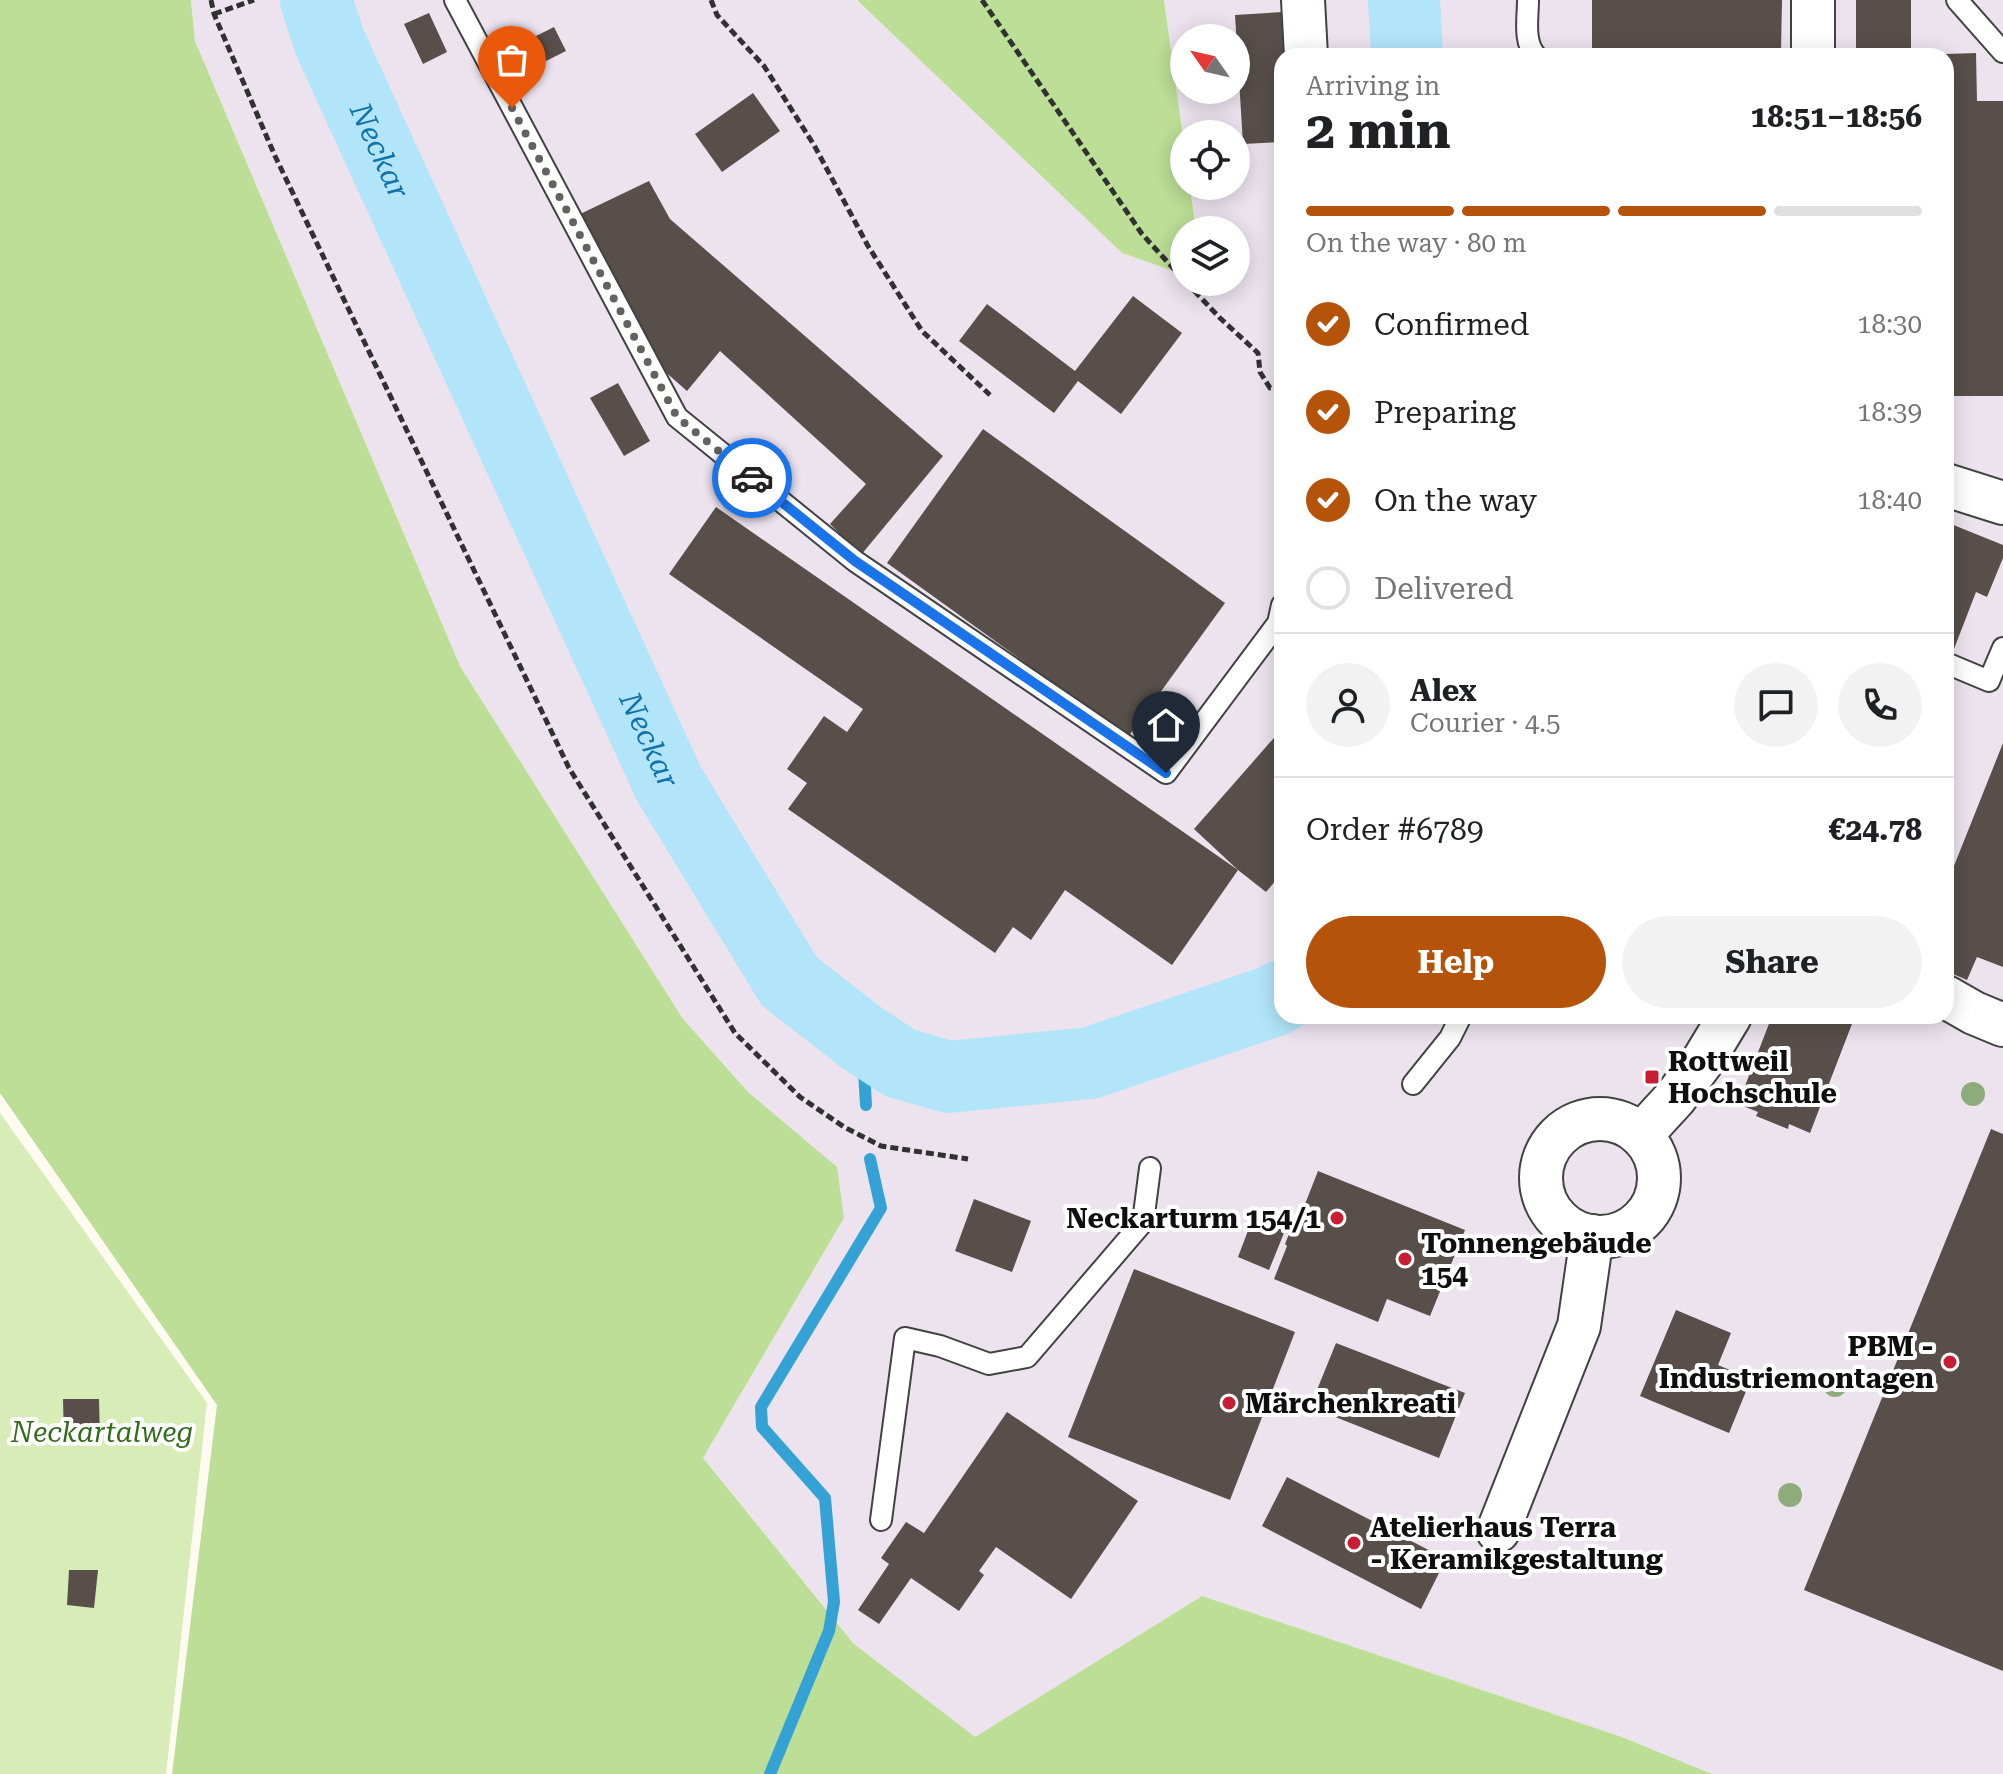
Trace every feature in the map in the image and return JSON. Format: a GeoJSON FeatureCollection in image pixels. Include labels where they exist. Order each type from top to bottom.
{"type":"FeatureCollection","features":[{"type":"Feature","properties":{"kind":"street"},"geometry":{"type":"LineString","coordinates":[[1303,0],[1306,48]]}},
{"type":"Feature","properties":{"kind":"street"},"geometry":{"type":"LineString","coordinates":[[1813,0],[1813,48]]}},
{"type":"Feature","properties":{"kind":"street"},"geometry":{"type":"LineString","coordinates":[[1954,488],[2003,503]]}},
{"type":"Feature","properties":{"kind":"street"},"geometry":{"type":"LineString","coordinates":[[1954,1002],[2003,1025]]}},
{"type":"Feature","properties":{"kind":"street"},"geometry":{"type":"LineString","coordinates":[[1641,1135],[1675,1098],[1725,1024]]}},
{"type":"Feature","properties":{"kind":"street"},"geometry":{"type":"LineString","coordinates":[[1592,1118],[1627,1125],[1641,1135],[1652,1149],[1658,1167],[1659,1185],[1643,1219],[1628,1230],[1611,1236],[1592,1236],[1573,1231],[1558,1220],[1546,1203],[1541,1184],[1542,1165],[1549,1147],[1561,1133],[1592,1118]]}},
{"type":"Feature","properties":{"kind":"street"},"geometry":{"type":"LineString","coordinates":[[1498,1531],[1579,1326],[1592,1236]]}},
{"type":"Feature","properties":{"kind":"lane"},"geometry":{"type":"LineString","coordinates":[[455,0],[677,417],[855,561],[1166,773],[1274,628]]}},
{"type":"Feature","properties":{"kind":"lane"},"geometry":{"type":"LineString","coordinates":[[1528,0],[1530,48]]}},
{"type":"Feature","properties":{"kind":"lane"},"geometry":{"type":"LineString","coordinates":[[1957,0],[2003,52]]}},
{"type":"Feature","properties":{"kind":"lane"},"geometry":{"type":"LineString","coordinates":[[1954,666],[1989,681],[2003,648]]}},
{"type":"Feature","properties":{"kind":"lane"},"geometry":{"type":"LineString","coordinates":[[1413,1084],[1450,1038],[1457,1024]]}},
{"type":"Feature","properties":{"kind":"lane"},"geometry":{"type":"LineString","coordinates":[[881,1520],[905,1338],[940,1346],[989,1364],[1027,1357],[1143,1222],[1150,1168]]}},
{"type":"Feature","properties":{"kind":"path"},"geometry":{"type":"LineString","coordinates":[[211,0],[214,14],[275,156],[569,768],[735,1033],[800,1097],[844,1127],[881,1146],[968,1159]]}},
{"type":"Feature","properties":{"kind":"path"},"geometry":{"type":"LineString","coordinates":[[214,14],[254,0]]}},
{"type":"Feature","properties":{"kind":"path"},"geometry":{"type":"LineString","coordinates":[[711,0],[717,15],[764,66],[814,145],[868,246],[922,331],[990,395]]}},
{"type":"Feature","properties":{"kind":"path"},"geometry":{"type":"LineString","coordinates":[[982,0],[1142,234],[1170,265]]}},
{"type":"Feature","properties":{"kind":"path"},"geometry":{"type":"LineString","coordinates":[[1199,296],[1258,353],[1260,372],[1270,388],[1274,388]]}},
{"type":"Feature","properties":{"kind":"shaded area"},"geometry":{"type":"Polygon","coordinates":[[[191,0],[857,0],[1122,253],[1170,270],[1170,296],[1250,296],[1250,216],[1194,216],[1192,200],[1250,200],[1250,120],[1181,120],[1178,104],[1250,104],[1250,24],[1170,24],[1170,43],[1164,0],[2003,0],[2003,1774],[1712,1774],[1622,1737],[1202,1596],[974,1738],[854,1644],[703,1458],[844,1218],[749,1093],[683,1019],[460,666],[195,41],[191,0]]]}},
{"type":"Feature","properties":{"kind":"green space"},"geometry":{"type":"Polygon","coordinates":[[[0,0],[191,0],[195,41],[460,666],[683,1019],[749,1093],[837,1167],[844,1218],[703,1458],[854,1644],[975,1737],[1202,1596],[1622,1737],[1712,1774],[172,1774],[217,1405],[0,1093],[0,0]]]}},
{"type":"Feature","properties":{"kind":"green space"},"geometry":{"type":"Polygon","coordinates":[[[857,0],[1164,0],[1170,43],[1170,104],[1178,104],[1181,120],[1170,120],[1170,200],[1192,200],[1194,216],[1170,216],[1170,270],[1122,253],[857,0]]]}},
{"type":"Feature","properties":{"kind":"green space","name":"Neckartalweg"},"geometry":{"type":"Polygon","coordinates":[[[0,1113],[207,1403],[166,1774],[0,1774],[0,1113]]]}},
{"type":"Feature","properties":{"kind":"building"},"geometry":{"type":"Polygon","coordinates":[[[1592,0],[1782,0],[1781,48],[1592,48],[1592,0]]]}},
{"type":"Feature","properties":{"kind":"building"},"geometry":{"type":"Polygon","coordinates":[[[1856,0],[1911,0],[1911,48],[1856,48],[1856,0]]]}},
{"type":"Feature","properties":{"kind":"building"},"geometry":{"type":"Polygon","coordinates":[[[1283,12],[1285,48],[1274,48],[1274,142],[1250,144],[1250,120],[1242,120],[1241,104],[1250,104],[1250,24],[1236,24],[1235,15],[1283,12]]]}},
{"type":"Feature","properties":{"kind":"building"},"geometry":{"type":"Polygon","coordinates":[[[429,13],[447,52],[423,64],[404,24],[429,13]]]}},
{"type":"Feature","properties":{"kind":"building"},"geometry":{"type":"Polygon","coordinates":[[[554,27],[566,51],[538,65],[526,41],[554,27]]]}},
{"type":"Feature","properties":{"kind":"building"},"geometry":{"type":"Polygon","coordinates":[[[1976,53],[1977,101],[2003,101],[2003,396],[1954,396],[1954,54],[1976,53]]]}},
{"type":"Feature","properties":{"kind":"building"},"geometry":{"type":"Polygon","coordinates":[[[753,93],[780,131],[722,172],[695,134],[753,93]]]}},
{"type":"Feature","properties":{"kind":"building"},"geometry":{"type":"Polygon","coordinates":[[[649,181],[670,219],[943,456],[861,555],[830,524],[866,484],[720,351],[687,391],[654,362],[576,216],[649,181]]]}},
{"type":"Feature","properties":{"kind":"building"},"geometry":{"type":"Polygon","coordinates":[[[1133,296],[1182,333],[1121,414],[1078,381],[1054,413],[959,341],[987,304],[1075,371],[1133,296]]]}},
{"type":"Feature","properties":{"kind":"building"},"geometry":{"type":"Polygon","coordinates":[[[618,383],[650,441],[624,456],[590,398],[618,383]]]}},
{"type":"Feature","properties":{"kind":"building"},"geometry":{"type":"Polygon","coordinates":[[[983,429],[1225,603],[1128,737],[887,563],[983,429]]]}},
{"type":"Feature","properties":{"kind":"building"},"geometry":{"type":"Polygon","coordinates":[[[716,507],[1238,870],[1172,965],[1065,890],[1031,940],[1013,927],[995,953],[788,809],[807,783],[787,769],[824,716],[847,732],[863,709],[669,574],[716,507]]]}},
{"type":"Feature","properties":{"kind":"building"},"geometry":{"type":"Polygon","coordinates":[[[1954,525],[2003,545],[2003,558],[1987,597],[1976,592],[1954,649],[1954,525]]]}},
{"type":"Feature","properties":{"kind":"building"},"geometry":{"type":"Polygon","coordinates":[[[1274,738],[1274,882],[1266,892],[1194,829],[1274,738]]]}},
{"type":"Feature","properties":{"kind":"building"},"geometry":{"type":"Polygon","coordinates":[[[2003,743],[2003,967],[1977,957],[1967,980],[1954,974],[1954,866],[2003,743]]]}},
{"type":"Feature","properties":{"kind":"building"},"geometry":{"type":"Polygon","coordinates":[[[1769,1024],[1852,1024],[1810,1133],[1789,1124],[1788,1129],[1756,1116],[1758,1112],[1738,1104],[1769,1024]]]}},
{"type":"Feature","properties":{"kind":"building","name":"PBM - Industriemontagen"},"geometry":{"type":"Polygon","coordinates":[[[1991,1129],[2003,1134],[2003,1671],[1804,1590],[1991,1129]]]}},
{"type":"Feature","properties":{"kind":"building","name":"Tonnengebäude 154"},"geometry":{"type":"Polygon","coordinates":[[[1318,1171],[1465,1230],[1430,1316],[1387,1299],[1378,1322],[1274,1279],[1289,1234],[1284,1233],[1269,1270],[1238,1257],[1249,1228],[1269,1235],[1278,1213],[1298,1222],[1318,1171]]]}},
{"type":"Feature","properties":{"kind":"building"},"geometry":{"type":"Polygon","coordinates":[[[974,1199],[1031,1221],[1012,1272],[955,1251],[974,1199]]]}},
{"type":"Feature","properties":{"kind":"building"},"geometry":{"type":"Polygon","coordinates":[[[1134,1269],[1295,1332],[1230,1500],[1068,1437],[1134,1269]]]}},
{"type":"Feature","properties":{"kind":"building"},"geometry":{"type":"Polygon","coordinates":[[[1676,1310],[1731,1333],[1718,1365],[1751,1379],[1729,1433],[1640,1396],[1676,1310]]]}},
{"type":"Feature","properties":{"kind":"building"},"geometry":{"type":"Polygon","coordinates":[[[1336,1343],[1465,1393],[1439,1458],[1310,1407],[1336,1343]]]}},
{"type":"Feature","properties":{"kind":"building"},"geometry":{"type":"Polygon","coordinates":[[[63,1399],[99,1399],[100,1439],[64,1440],[63,1399]]]}},
{"type":"Feature","properties":{"kind":"building"},"geometry":{"type":"Polygon","coordinates":[[[1007,1412],[1138,1501],[1071,1599],[996,1547],[979,1571],[984,1575],[959,1611],[911,1578],[879,1624],[858,1610],[889,1564],[881,1558],[906,1522],[924,1533],[1007,1412]]]}},
{"type":"Feature","properties":{"kind":"building","name":"Atelierhaus Terra - Keramikgestaltung"},"geometry":{"type":"Polygon","coordinates":[[[1287,1477],[1446,1559],[1421,1609],[1262,1526],[1287,1477]]]}},
{"type":"Feature","properties":{"kind":"building"},"geometry":{"type":"Polygon","coordinates":[[[69,1570],[98,1570],[94,1608],[67,1605],[69,1570]]]}},
{"type":"Feature","properties":{"kind":"waterway","name":"Neckar"},"geometry":{"type":"LineString","coordinates":[[316,0],[330,43],[669,784],[789,981],[862,1038],[900,1063],[949,1077],[1090,1063],[1274,1000]]}},
{"type":"Feature","properties":{"kind":"waterway","name":"Neckar"},"geometry":{"type":"LineString","coordinates":[[1404,0],[1407,48]]}},
{"type":"Feature","properties":{"kind":"waterway"},"geometry":{"type":"LineString","coordinates":[[862,1038],[866,1105]]}},
{"type":"Feature","properties":{"kind":"waterway"},"geometry":{"type":"LineString","coordinates":[[770,1774],[829,1631],[834,1602],[825,1498],[762,1427],[761,1407],[881,1208],[870,1159]]}},
{"type":"Feature","properties":{"kind":"way so far"},"geometry":{"type":"LineString","coordinates":[[512,108],[677,417],[752,478]]}},
{"type":"Feature","properties":{"kind":"place","name":"Rottweil Hochschule"},"geometry":{"type":"Point","coordinates":[1652,1077]}},
{"type":"Feature","properties":{"kind":"place","name":"Neckarturm 154/1"},"geometry":{"type":"Point","coordinates":[1337,1218]}},
{"type":"Feature","properties":{"kind":"place","name":"Tonnengebäude 154"},"geometry":{"type":"Point","coordinates":[1405,1259]}},
{"type":"Feature","properties":{"kind":"place","name":"PBM - Industriemontagen"},"geometry":{"type":"Point","coordinates":[1950,1362]}},
{"type":"Feature","properties":{"kind":"place","name":"Märchenkreati"},"geometry":{"type":"Point","coordinates":[1229,1403]}},
{"type":"Feature","properties":{"kind":"place","name":"Atelierhaus Terra - Keramikgestaltung"},"geometry":{"type":"Point","coordinates":[1354,1543]}},
{"type":"Feature","properties":{"kind":"route"},"geometry":{"type":"LineString","coordinates":[[752,478],[855,561],[1166,773]]}}]}
